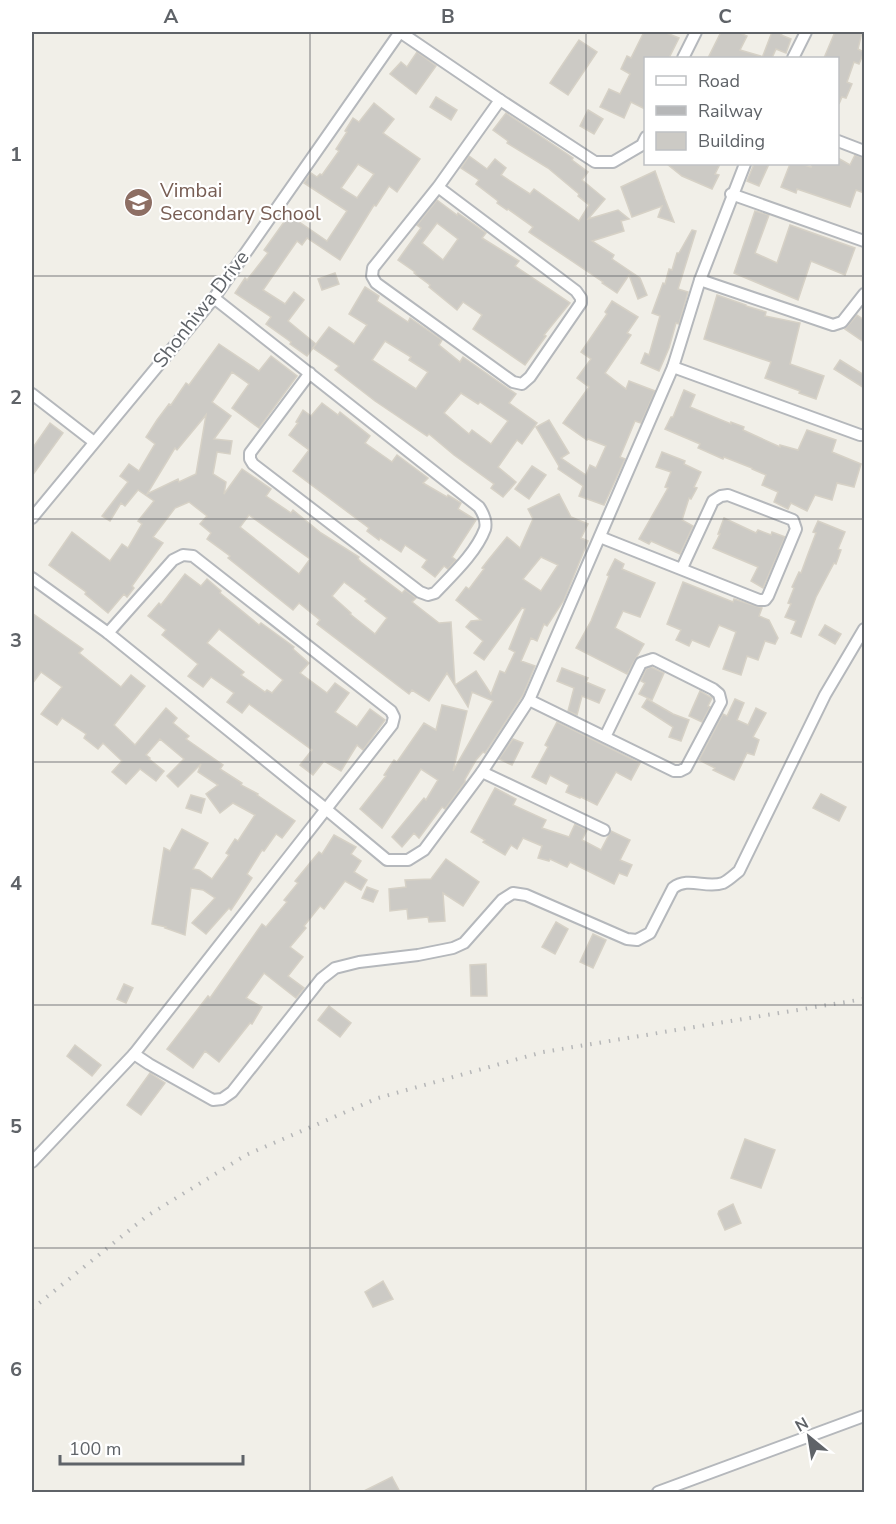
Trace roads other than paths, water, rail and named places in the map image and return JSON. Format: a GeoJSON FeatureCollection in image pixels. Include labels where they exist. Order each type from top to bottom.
{"type":"FeatureCollection","features":[{"type":"Feature","properties":{"kind":"street"},"geometry":{"type":"LineString","coordinates":[[400,32],[595,162],[613,162],[642,145],[644,140]]}},
{"type":"Feature","properties":{"kind":"street","name":"Shonhiwa Drive"},"geometry":{"type":"LineString","coordinates":[[32,518],[214,298],[400,32]]}},
{"type":"Feature","properties":{"kind":"street"},"geometry":{"type":"LineString","coordinates":[[684,57],[696,32]]}},
{"type":"Feature","properties":{"kind":"street"},"geometry":{"type":"LineString","coordinates":[[794,57],[806,32]]}},
{"type":"Feature","properties":{"kind":"street"},"geometry":{"type":"LineString","coordinates":[[438,187],[576,291],[581,298],[581,303],[575,313],[530,377],[522,384],[513,382],[376,284],[372,276],[373,268],[438,187],[500,100]]}},
{"type":"Feature","properties":{"kind":"street"},"geometry":{"type":"LineString","coordinates":[[839,142],[864,151]]}},
{"type":"Feature","properties":{"kind":"street"},"geometry":{"type":"LineString","coordinates":[[32,578],[108,633],[387,860],[408,860],[424,850],[482,772],[528,700],[673,366],[700,280],[731,194],[745,165]]}},
{"type":"Feature","properties":{"kind":"street"},"geometry":{"type":"LineString","coordinates":[[731,194],[864,242]]}},
{"type":"Feature","properties":{"kind":"street"},"geometry":{"type":"LineString","coordinates":[[700,280],[833,325],[842,322],[864,294]]}},
{"type":"Feature","properties":{"kind":"street"},"geometry":{"type":"LineString","coordinates":[[214,298],[310,373],[479,507],[484,515],[486,527],[473,549],[435,593],[420,592],[253,464],[250,459],[250,453],[310,373]]}},
{"type":"Feature","properties":{"kind":"street"},"geometry":{"type":"LineString","coordinates":[[673,366],[864,435]]}},
{"type":"Feature","properties":{"kind":"street"},"geometry":{"type":"LineString","coordinates":[[32,394],[94,442]]}},
{"type":"Feature","properties":{"kind":"street"},"geometry":{"type":"LineString","coordinates":[[600,537],[759,600],[765,600],[796,529],[796,524],[793,520],[728,495],[721,496],[713,501],[682,568]]}},
{"type":"Feature","properties":{"kind":"street"},"geometry":{"type":"LineString","coordinates":[[32,1162],[134,1054],[327,810],[392,725],[394,717],[391,711],[193,556],[183,555],[173,560],[108,633]]}},
{"type":"Feature","properties":{"kind":"street"},"geometry":{"type":"LineString","coordinates":[[134,1054],[213,1100],[222,1099],[232,1092],[321,979],[335,968],[359,962],[418,955],[464,944],[502,900],[513,893],[526,895],[627,939],[637,940],[650,933],[673,888],[679,883],[713,885],[724,882],[739,872],[825,695],[864,629]]}},
{"type":"Feature","properties":{"kind":"street"},"geometry":{"type":"LineString","coordinates":[[528,700],[674,771],[680,771],[686,768],[721,702],[719,694],[653,659],[647,659],[641,663],[605,737]]}},
{"type":"Feature","properties":{"kind":"street"},"geometry":{"type":"LineString","coordinates":[[482,772],[603,830]]}},
{"type":"Feature","properties":{"kind":"street"},"geometry":{"type":"LineString","coordinates":[[658,1492],[864,1416]]}},
{"type":"Feature","properties":{"kind":"railway"},"geometry":{"type":"LineString","coordinates":[[32,1309],[147,1216],[246,1155],[378,1098],[543,1052],[864,999]]}},
{"type":"Feature","properties":{"kind":"place","name":"Vimbai Secondary School"},"geometry":{"type":"Point","coordinates":[139,202]}}]}
